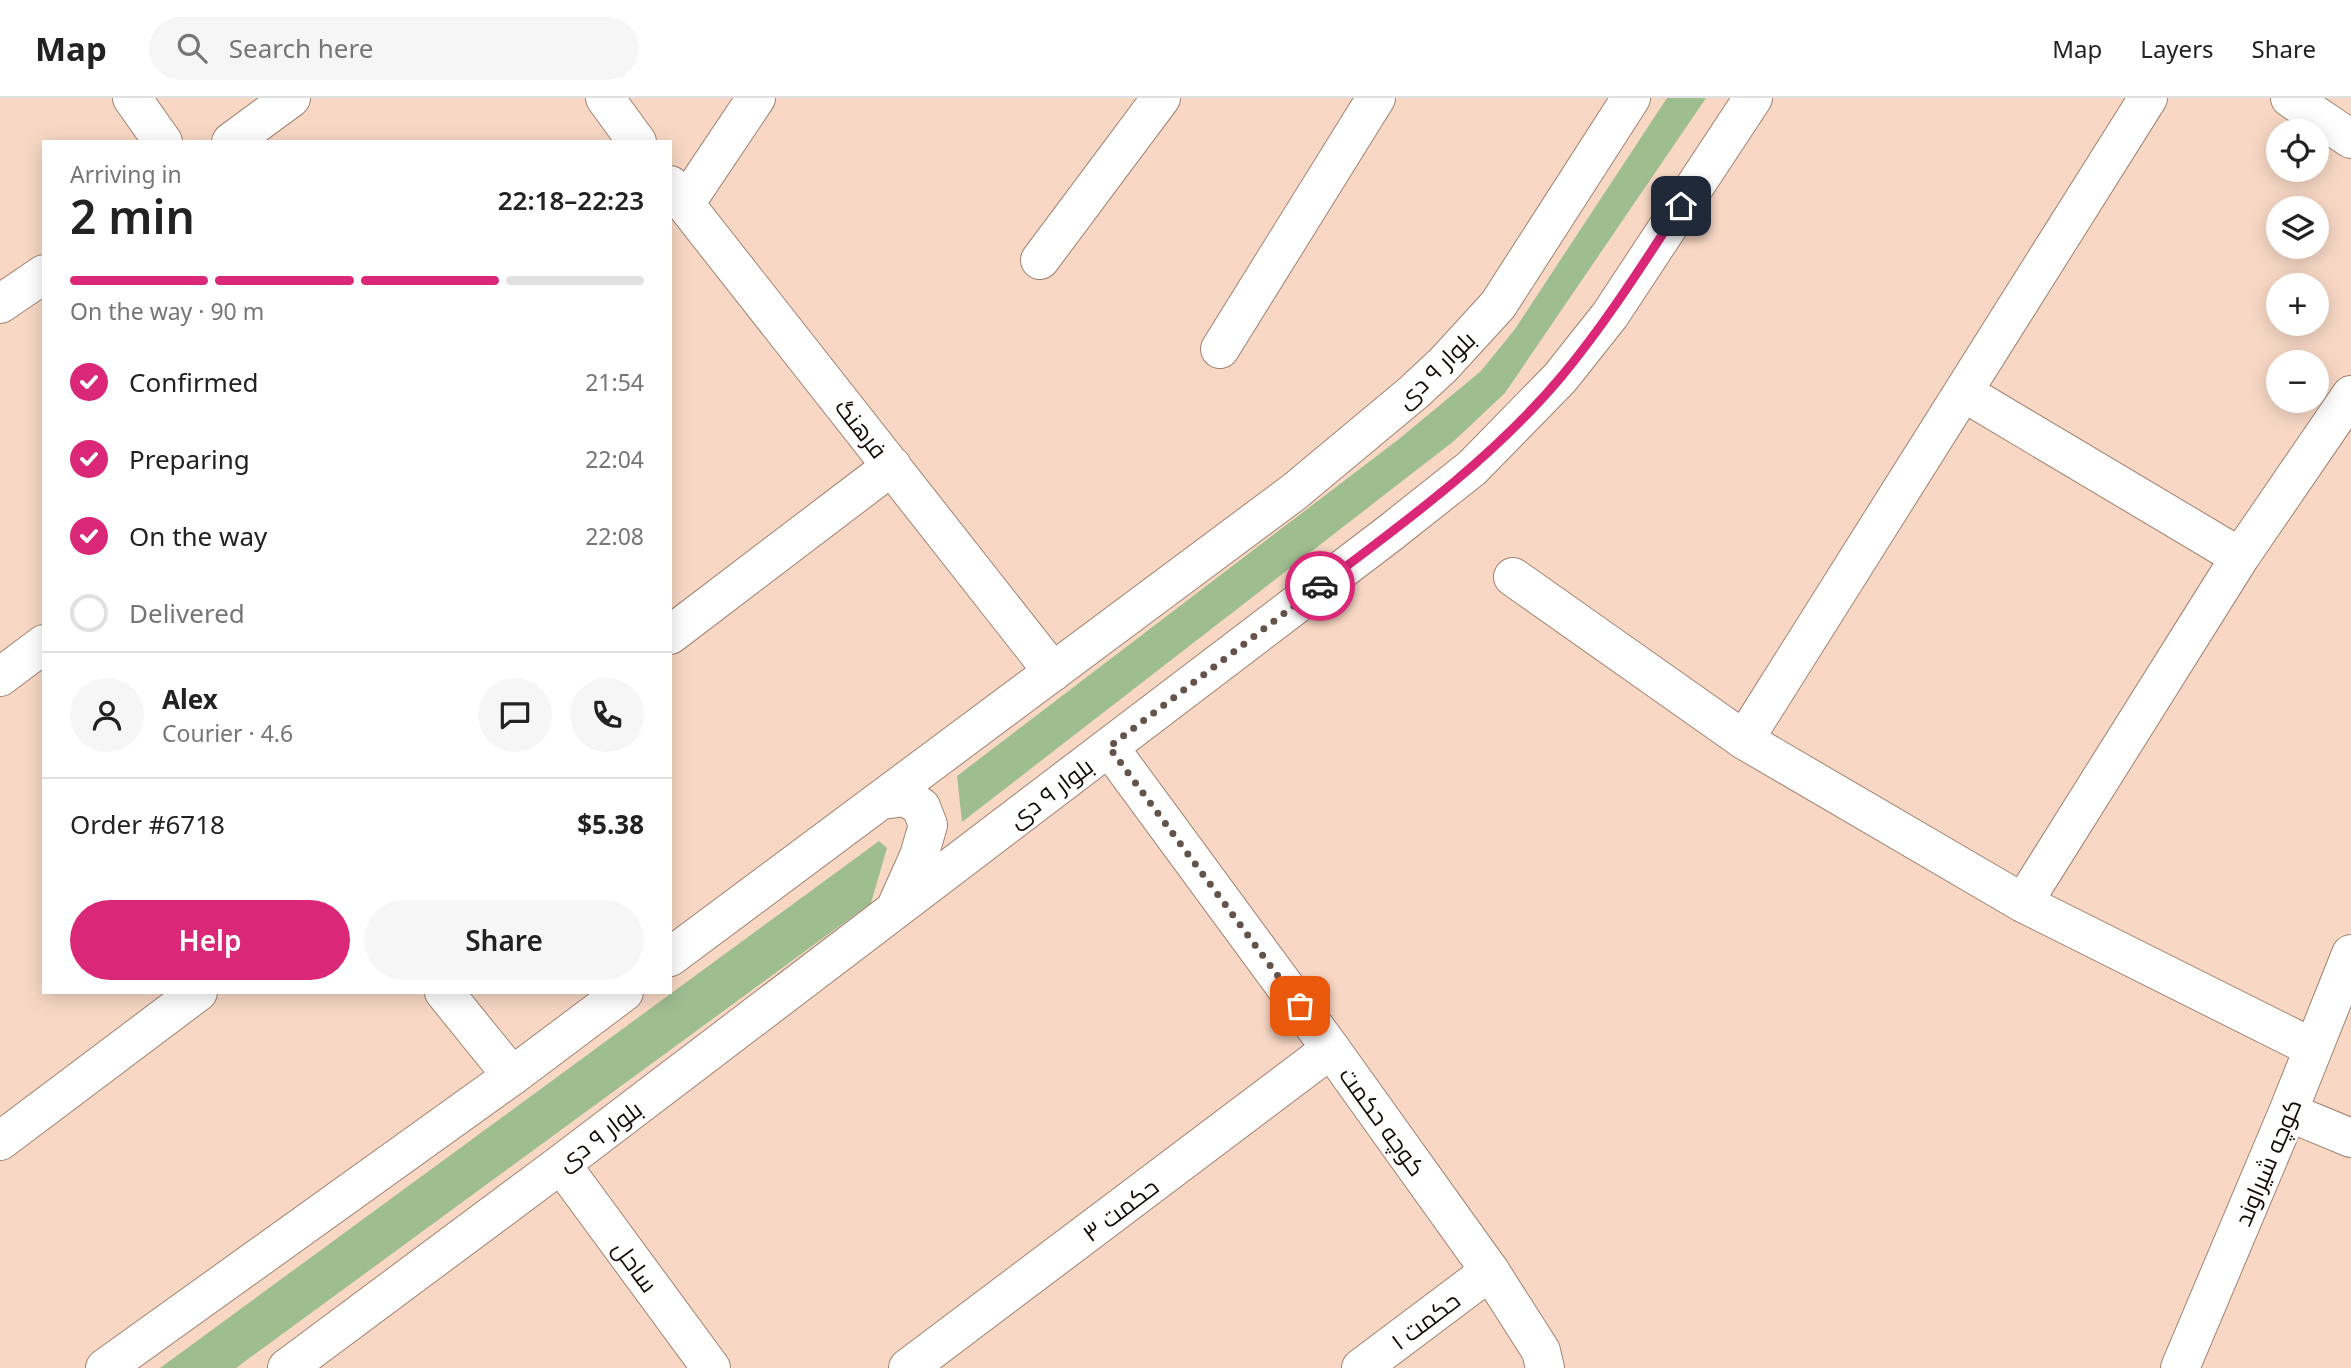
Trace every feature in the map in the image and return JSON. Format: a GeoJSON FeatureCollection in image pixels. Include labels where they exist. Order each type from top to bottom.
{"type":"FeatureCollection","features":[{"type":"Feature","properties":{"kind":"street"},"geometry":{"type":"LineString","coordinates":[[132,98],[162,140]]}},
{"type":"Feature","properties":{"kind":"street"},"geometry":{"type":"LineString","coordinates":[[234,140],[291,98]]}},
{"type":"Feature","properties":{"kind":"street"},"geometry":{"type":"LineString","coordinates":[[605,98],[636,140]]}},
{"type":"Feature","properties":{"kind":"street"},"geometry":{"type":"LineString","coordinates":[[678,195],[756,98]]}},
{"type":"Feature","properties":{"kind":"street"},"geometry":{"type":"LineString","coordinates":[[1040,260],[1161,98]]}},
{"type":"Feature","properties":{"kind":"street"},"geometry":{"type":"LineString","coordinates":[[1220,349],[1376,98]]}},
{"type":"Feature","properties":{"kind":"street","name":"بلوار ۹ دی"},"geometry":{"type":"LineString","coordinates":[[672,956],[1294,492],[1443,365],[1498,305],[1632,98]]}},
{"type":"Feature","properties":{"kind":"street","name":"بلوار ۹ دی"},"geometry":{"type":"LineString","coordinates":[[287,1368],[561,1164],[1472,468],[1560,378],[1609,315],[1753,98]]}},
{"type":"Feature","properties":{"kind":"street"},"geometry":{"type":"LineString","coordinates":[[1744,740],[2148,98]]}},
{"type":"Feature","properties":{"kind":"street"},"geometry":{"type":"LineString","coordinates":[[2290,98],[2351,139]]}},
{"type":"Feature","properties":{"kind":"street","name":"فرهنگ"},"geometry":{"type":"LineString","coordinates":[[678,195],[1054,671]]}},
{"type":"Feature","properties":{"kind":"street"},"geometry":{"type":"LineString","coordinates":[[0,304],[42,275]]}},
{"type":"Feature","properties":{"kind":"street"},"geometry":{"type":"LineString","coordinates":[[1964,392],[2240,557]]}},
{"type":"Feature","properties":{"kind":"street"},"geometry":{"type":"LineString","coordinates":[[2023,903],[2240,557],[2351,395]]}},
{"type":"Feature","properties":{"kind":"street"},"geometry":{"type":"LineString","coordinates":[[672,633],[892,466]]}},
{"type":"Feature","properties":{"kind":"street"},"geometry":{"type":"LineString","coordinates":[[1513,577],[1744,740],[2023,903],[2313,1048]]}},
{"type":"Feature","properties":{"kind":"street"},"geometry":{"type":"LineString","coordinates":[[0,677],[42,646]]}},
{"type":"Feature","properties":{"kind":"street","name":"کوچه حکمت"},"geometry":{"type":"LineString","coordinates":[[1109,747],[1490,1271],[1541,1351],[1545,1368]]}},
{"type":"Feature","properties":{"kind":"street"},"geometry":{"type":"LineString","coordinates":[[882,800],[906,797],[921,807],[928,825],[919,856],[895,910]]}},
{"type":"Feature","properties":{"kind":"street","name":"کوچه شیراوند"},"geometry":{"type":"LineString","coordinates":[[2180,1368],[2351,954]]}},
{"type":"Feature","properties":{"kind":"street"},"geometry":{"type":"LineString","coordinates":[[0,1141],[195,994]]}},
{"type":"Feature","properties":{"kind":"street"},"geometry":{"type":"LineString","coordinates":[[446,994],[512,1076]]}},
{"type":"Feature","properties":{"kind":"street"},"geometry":{"type":"LineString","coordinates":[[106,1368],[512,1076],[621,994]]}},
{"type":"Feature","properties":{"kind":"street","name":"حکمت ۳"},"geometry":{"type":"LineString","coordinates":[[908,1368],[1331,1049]]}},
{"type":"Feature","properties":{"kind":"street"},"geometry":{"type":"LineString","coordinates":[[2288,1112],[2351,1138]]}},
{"type":"Feature","properties":{"kind":"street","name":"ساحل"},"geometry":{"type":"LineString","coordinates":[[561,1164],[710,1368]]}},
{"type":"Feature","properties":{"kind":"street","name":"حکمت ۱"},"geometry":{"type":"LineString","coordinates":[[1361,1368],[1490,1271]]}},
{"type":"Feature","properties":{"kind":"green space"},"geometry":{"type":"Polygon","coordinates":[[[1667,98],[1706,98],[1505,393],[1454,441],[962,822],[957,776],[1399,439],[1481,371],[1515,329],[1667,98]]]}},
{"type":"Feature","properties":{"kind":"green space"},"geometry":{"type":"Polygon","coordinates":[[[879,841],[887,848],[871,903],[236,1368],[160,1368],[672,994],[879,841]]]}},
{"type":"Feature","properties":{"kind":"way so far"},"geometry":{"type":"LineString","coordinates":[[1300,1006],[1109,747],[1320,586]]}},
{"type":"Feature","properties":{"kind":"route"},"geometry":{"type":"LineString","coordinates":[[1320,586],[1472,468],[1517,424],[1560,378],[1609,315],[1681,206]]}}]}
